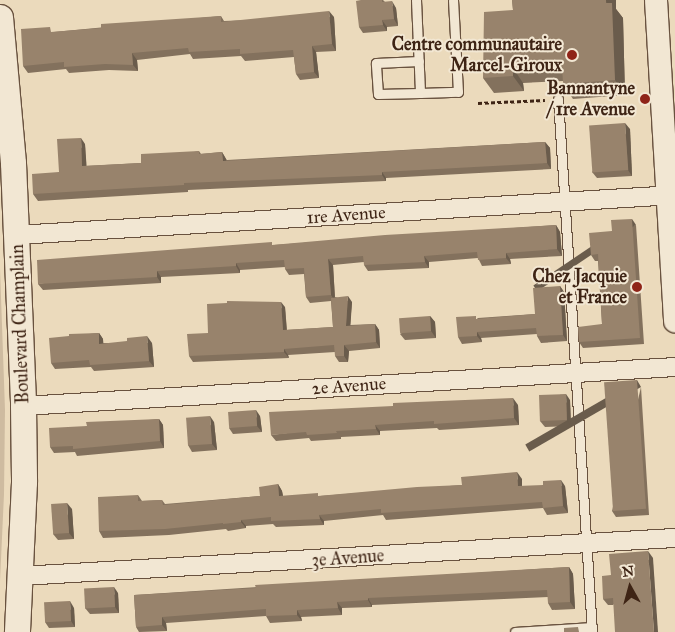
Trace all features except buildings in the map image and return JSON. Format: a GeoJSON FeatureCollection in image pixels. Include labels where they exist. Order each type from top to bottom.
{"type":"FeatureCollection","features":[{"type":"Feature","properties":{"kind":"main road","name":"Boulevard Champlain"},"geometry":{"type":"LineString","coordinates":[[0,16],[17,235],[23,406],[21,576],[18,632]]}},
{"type":"Feature","properties":{"kind":"street"},"geometry":{"type":"LineString","coordinates":[[656,0],[671,195],[675,321]]}},
{"type":"Feature","properties":{"kind":"street","name":"1re Avenue"},"geometry":{"type":"LineString","coordinates":[[17,235],[671,195]]}},
{"type":"Feature","properties":{"kind":"street","name":"2e Avenue"},"geometry":{"type":"LineString","coordinates":[[23,406],[675,367]]}},
{"type":"Feature","properties":{"kind":"street","name":"3e Avenue"},"geometry":{"type":"LineString","coordinates":[[21,576],[675,538]]}},
{"type":"Feature","properties":{"kind":"lane"},"geometry":{"type":"LineString","coordinates":[[416,0],[420,93]]}},
{"type":"Feature","properties":{"kind":"lane"},"geometry":{"type":"LineString","coordinates":[[418,62],[376,63],[378,94],[458,92],[454,0]]}},
{"type":"Feature","properties":{"kind":"lane"},"geometry":{"type":"LineString","coordinates":[[514,632],[592,630],[558,99]]}},
{"type":"Feature","properties":{"kind":"path"},"geometry":{"type":"LineString","coordinates":[[478,103],[558,99]]}},
{"type":"Feature","properties":{"kind":"shaded area"},"geometry":{"type":"Polygon","coordinates":[[[0,269],[5,410],[0,581],[0,269]]]}},
{"type":"Feature","properties":{"kind":"place","name":"Centre communautaire Marcel-Giroux"},"geometry":{"type":"Point","coordinates":[572,55]}},
{"type":"Feature","properties":{"kind":"place","name":"Bannantyne / 1re Avenue"},"geometry":{"type":"Point","coordinates":[645,99]}},
{"type":"Feature","properties":{"kind":"place","name":"Chez Jacquie et France"},"geometry":{"type":"Point","coordinates":[637,287]}}]}
